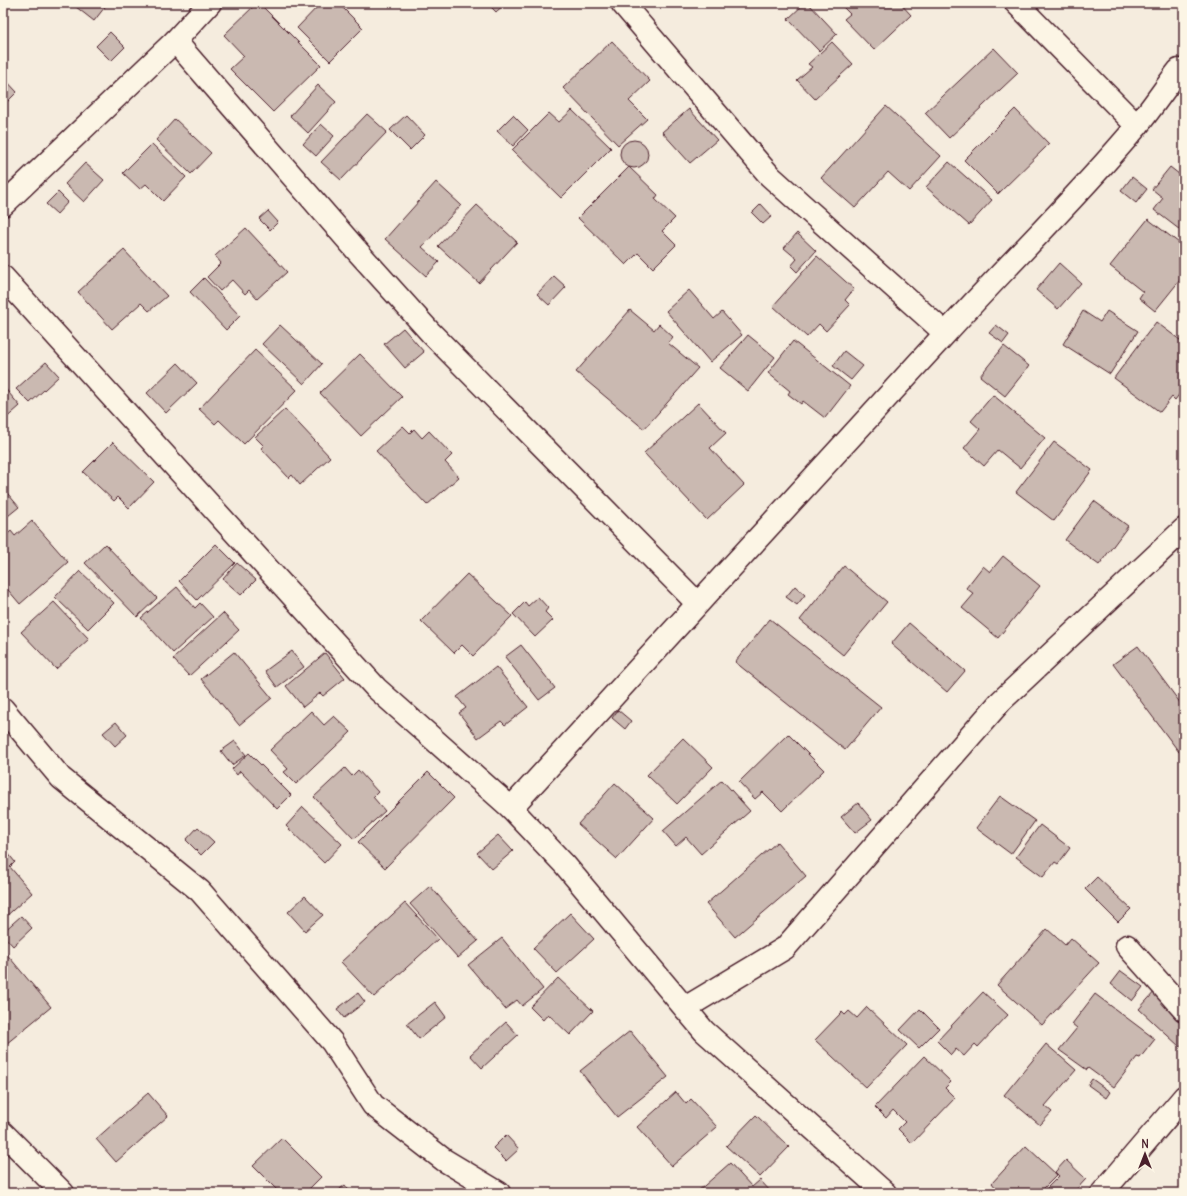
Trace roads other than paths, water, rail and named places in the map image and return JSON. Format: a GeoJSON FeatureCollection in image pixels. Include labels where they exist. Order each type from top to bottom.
{"type":"FeatureCollection","features":[{"type":"Feature","properties":{"kind":"street"},"geometry":{"type":"LineString","coordinates":[[3,204],[175,41],[210,3]]}},
{"type":"Feature","properties":{"kind":"street"},"geometry":{"type":"LineString","coordinates":[[622,3],[770,176],[945,333]]}},
{"type":"Feature","properties":{"kind":"street"},"geometry":{"type":"LineString","coordinates":[[1016,3],[1137,126]]}},
{"type":"Feature","properties":{"kind":"street"},"geometry":{"type":"LineString","coordinates":[[175,41],[354,247],[431,333],[697,604]]}},
{"type":"Feature","properties":{"kind":"street"},"geometry":{"type":"LineString","coordinates":[[511,808],[697,604],[814,479],[945,333],[1137,126],[1182,69]]}},
{"type":"Feature","properties":{"kind":"street"},"geometry":{"type":"LineString","coordinates":[[3,278],[376,688],[511,808],[565,865],[704,1031],[885,1193]]}},
{"type":"Feature","properties":{"kind":"street"},"geometry":{"type":"LineString","coordinates":[[685,1008],[785,948],[1001,701],[1184,529]]}},
{"type":"Feature","properties":{"kind":"street"},"geometry":{"type":"LineString","coordinates":[[3,708],[60,778],[200,891],[332,1042],[373,1105],[444,1160],[499,1193]]}},
{"type":"Feature","properties":{"kind":"street"},"geometry":{"type":"LineString","coordinates":[[1127,946],[1183,1008]]}},
{"type":"Feature","properties":{"kind":"street"},"geometry":{"type":"LineString","coordinates":[[1102,1193],[1184,1097]]}},
{"type":"Feature","properties":{"kind":"street"},"geometry":{"type":"LineString","coordinates":[[3,1133],[63,1193]]}}]}
